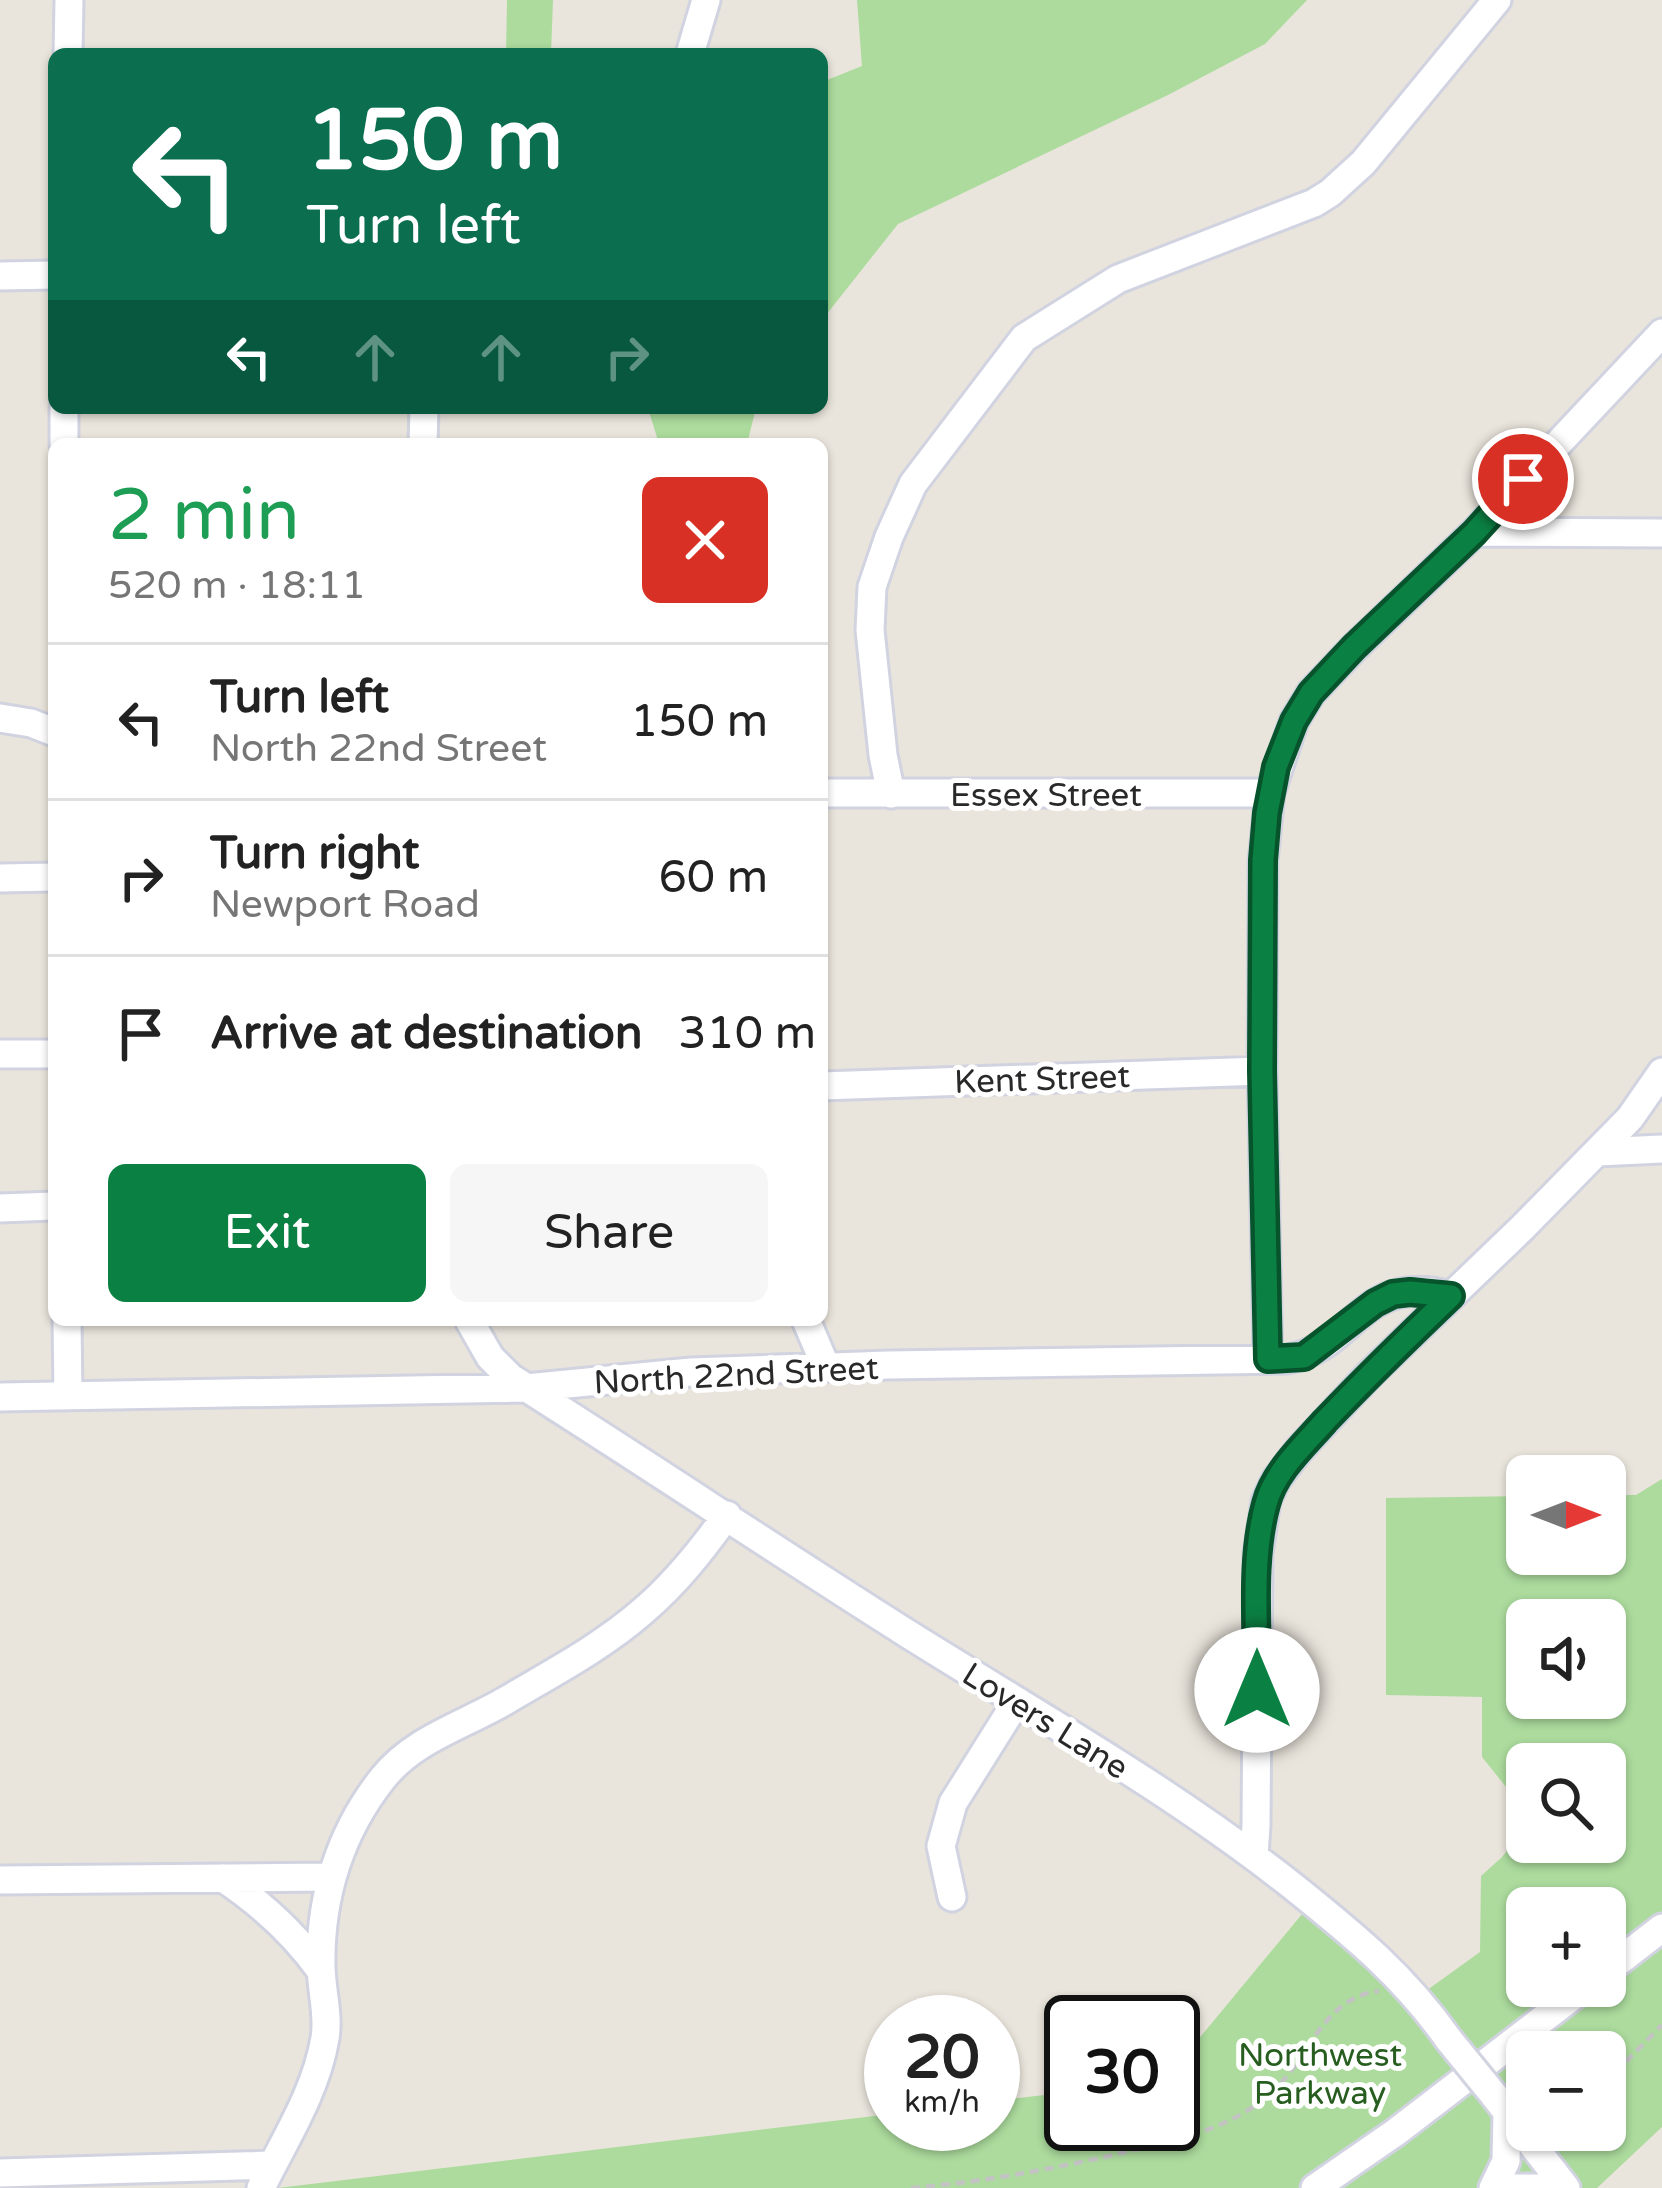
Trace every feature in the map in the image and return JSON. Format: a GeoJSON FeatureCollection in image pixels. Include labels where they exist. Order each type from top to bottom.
{"type":"FeatureCollection","features":[{"type":"Feature","properties":{"kind":"street"},"geometry":{"type":"LineString","coordinates":[[68,48],[69,0]]}},
{"type":"Feature","properties":{"kind":"street"},"geometry":{"type":"LineString","coordinates":[[692,48],[706,0]]}},
{"type":"Feature","properties":{"kind":"street"},"geometry":{"type":"LineString","coordinates":[[891,794],[870,630],[872,587],[914,484],[979,395],[1024,338],[1118,279],[1330,193],[1363,163],[1497,0]]}},
{"type":"Feature","properties":{"kind":"street"},"geometry":{"type":"LineString","coordinates":[[0,276],[48,275]]}},
{"type":"Feature","properties":{"kind":"street"},"geometry":{"type":"LineString","coordinates":[[1268,1359],[1263,860],[1270,793],[1294,721],[1311,693],[1355,646],[1475,532],[1662,333]]}},
{"type":"Feature","properties":{"kind":"street"},"geometry":{"type":"LineString","coordinates":[[1475,532],[1662,533]]}},
{"type":"Feature","properties":{"kind":"street"},"geometry":{"type":"LineString","coordinates":[[0,718],[48,730]]}},
{"type":"Feature","properties":{"kind":"street","name":"Essex Street"},"geometry":{"type":"LineString","coordinates":[[828,794],[1270,793]]}},
{"type":"Feature","properties":{"kind":"street"},"geometry":{"type":"LineString","coordinates":[[0,878],[48,877]]}},
{"type":"Feature","properties":{"kind":"street"},"geometry":{"type":"LineString","coordinates":[[0,1054],[48,1054]]}},
{"type":"Feature","properties":{"kind":"street","name":"Kent Street"},"geometry":{"type":"LineString","coordinates":[[828,1086],[1262,1071]]}},
{"type":"Feature","properties":{"kind":"street"},"geometry":{"type":"LineString","coordinates":[[1254,1855],[1258,1553],[1266,1501],[1276,1480],[1368,1376],[1630,1118],[1662,1072]]}},
{"type":"Feature","properties":{"kind":"street"},"geometry":{"type":"LineString","coordinates":[[1597,1152],[1662,1149]]}},
{"type":"Feature","properties":{"kind":"street"},"geometry":{"type":"LineString","coordinates":[[0,1208],[48,1206]]}},
{"type":"Feature","properties":{"kind":"street","name":"North 22nd Street"},"geometry":{"type":"LineString","coordinates":[[0,1397],[526,1388],[691,1372],[1304,1357],[1393,1294],[1451,1296]]}},
{"type":"Feature","properties":{"kind":"street"},"geometry":{"type":"LineString","coordinates":[[68,1326],[68,1396]]}},
{"type":"Feature","properties":{"kind":"street","name":"Lovers Lane"},"geometry":{"type":"LineString","coordinates":[[472,1326],[490,1357],[511,1378],[1254,1855],[1355,1936],[1410,1988],[1562,2188]]}},
{"type":"Feature","properties":{"kind":"street"},"geometry":{"type":"LineString","coordinates":[[809,1326],[826,1367]]}},
{"type":"Feature","properties":{"kind":"street"},"geometry":{"type":"LineString","coordinates":[[0,2174],[267,2176],[319,2071],[327,2030],[321,1924],[330,1877],[350,1832],[384,1777],[426,1741],[584,1654],[643,1612],[695,1559],[727,1515]]}},
{"type":"Feature","properties":{"kind":"street"},"geometry":{"type":"LineString","coordinates":[[952,1898],[940,1846],[953,1803],[1017,1701]]}},
{"type":"Feature","properties":{"kind":"street"},"geometry":{"type":"LineString","coordinates":[[0,1880],[330,1877]]}},
{"type":"Feature","properties":{"kind":"street"},"geometry":{"type":"LineString","coordinates":[[224,1878],[283,1924],[321,1971]]}},
{"type":"Feature","properties":{"kind":"street"},"geometry":{"type":"LineString","coordinates":[[1626,1956],[1662,1928]]}},
{"type":"Feature","properties":{"kind":"street"},"geometry":{"type":"LineString","coordinates":[[1315,2188],[1559,2007]]}},
{"type":"Feature","properties":{"kind":"street"},"geometry":{"type":"LineString","coordinates":[[1493,2188],[1505,2161],[1500,2103]]}},
{"type":"Feature","properties":{"kind":"street"},"geometry":{"type":"LineString","coordinates":[[1507,2188],[1562,2188]]}},
{"type":"Feature","properties":{"kind":"path"},"geometry":{"type":"LineString","coordinates":[[911,2188],[1076,2164],[1210,2128],[1266,2098],[1315,2033],[1354,1997],[1374,1990],[1392,1992]]}},
{"type":"Feature","properties":{"kind":"path"},"geometry":{"type":"LineString","coordinates":[[1626,2062],[1662,2025]]}},
{"type":"Feature","properties":{"kind":"green space"},"geometry":{"type":"Polygon","coordinates":[[[507,0],[553,0],[551,48],[506,48],[507,0]]]}},
{"type":"Feature","properties":{"kind":"green space"},"geometry":{"type":"Polygon","coordinates":[[[857,0],[1307,0],[1265,44],[898,224],[828,312],[828,80],[862,66],[857,0]]]}},
{"type":"Feature","properties":{"kind":"green space"},"geometry":{"type":"Polygon","coordinates":[[[650,414],[754,414],[748,438],[657,438],[650,414]]]}},
{"type":"Feature","properties":{"kind":"green space","name":"Northwest Parkway"},"geometry":{"type":"Polygon","coordinates":[[[1662,1479],[1662,2127],[1597,2188],[278,2188],[864,2117],[864,2151],[1020,2151],[1020,2098],[1044,2095],[1044,2151],[1200,2151],[1200,2037],[1307,1908],[1412,2001],[1480,1952],[1481,1876],[1506,1852],[1506,1863],[1626,1863],[1626,1743],[1506,1743],[1506,1787],[1482,1757],[1482,1697],[1386,1695],[1386,1498],[1506,1496],[1506,1575],[1626,1575],[1626,1495],[1636,1495],[1662,1479]]]}},
{"type":"Feature","properties":{"kind":"route"},"geometry":{"type":"LineString","coordinates":[[1257,1690],[1258,1553],[1266,1501],[1276,1480],[1368,1376],[1451,1296],[1393,1294],[1304,1357],[1268,1359],[1262,1071],[1263,860],[1270,793],[1294,721],[1311,693],[1523,479]]}}]}
